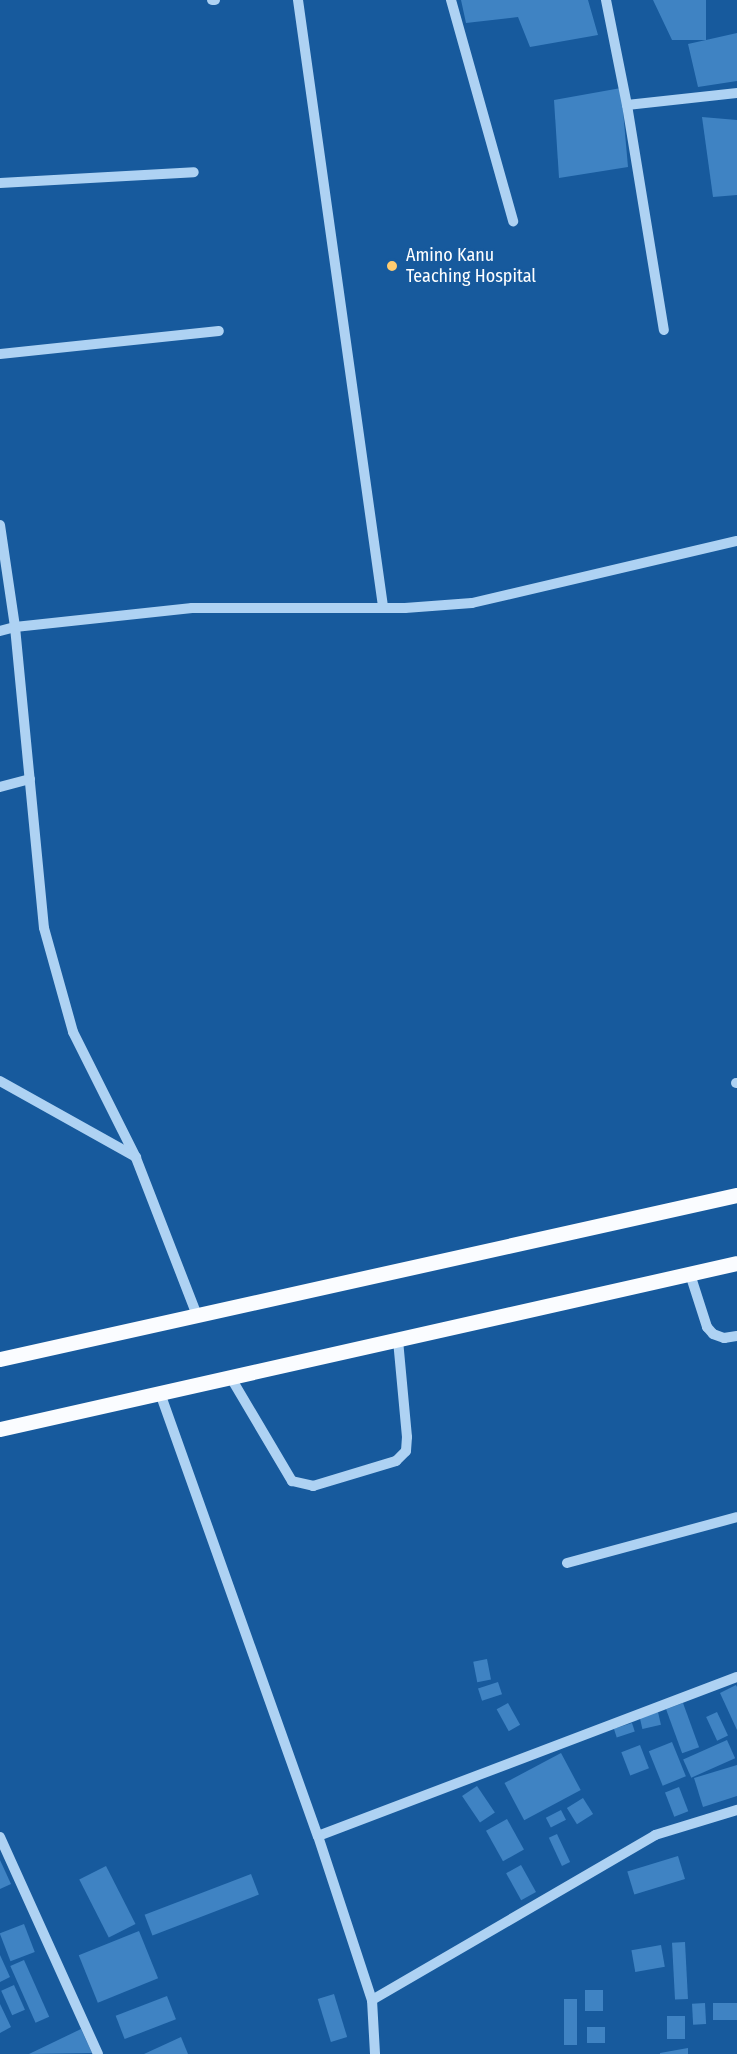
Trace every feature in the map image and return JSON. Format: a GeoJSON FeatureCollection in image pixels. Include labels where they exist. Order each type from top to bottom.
{"type":"FeatureCollection","features":[{"type":"Feature","properties":{"kind":"main road"},"geometry":{"type":"LineString","coordinates":[[0,1359],[737,1195]]}},
{"type":"Feature","properties":{"kind":"main road"},"geometry":{"type":"LineString","coordinates":[[0,1429],[737,1263]]}},
{"type":"Feature","properties":{"kind":"street"},"geometry":{"type":"LineString","coordinates":[[298,0],[383,606]]}},
{"type":"Feature","properties":{"kind":"street"},"geometry":{"type":"LineString","coordinates":[[451,0],[513,221]]}},
{"type":"Feature","properties":{"kind":"street"},"geometry":{"type":"LineString","coordinates":[[606,0],[627,105],[664,330]]}},
{"type":"Feature","properties":{"kind":"street"},"geometry":{"type":"LineString","coordinates":[[627,105],[737,93]]}},
{"type":"Feature","properties":{"kind":"street"},"geometry":{"type":"LineString","coordinates":[[0,183],[194,172]]}},
{"type":"Feature","properties":{"kind":"street"},"geometry":{"type":"LineString","coordinates":[[0,354],[219,332]]}},
{"type":"Feature","properties":{"kind":"street"},"geometry":{"type":"LineString","coordinates":[[0,525],[15,627],[44,928],[73,1032],[136,1158],[197,1315]]}},
{"type":"Feature","properties":{"kind":"street"},"geometry":{"type":"LineString","coordinates":[[0,631],[15,627],[192,608],[383,606],[405,608],[472,603],[737,541]]}},
{"type":"Feature","properties":{"kind":"street"},"geometry":{"type":"LineString","coordinates":[[0,787],[30,779]]}},
{"type":"Feature","properties":{"kind":"street"},"geometry":{"type":"LineString","coordinates":[[0,1081],[136,1158]]}},
{"type":"Feature","properties":{"kind":"street"},"geometry":{"type":"LineString","coordinates":[[690,1274],[707,1327],[713,1334],[724,1338],[737,1336]]}},
{"type":"Feature","properties":{"kind":"street"},"geometry":{"type":"LineString","coordinates":[[231,1378],[292,1482],[313,1486],[396,1461],[406,1451],[407,1437],[398,1340]]}},
{"type":"Feature","properties":{"kind":"street"},"geometry":{"type":"LineString","coordinates":[[160,1393],[318,1836],[372,2000],[375,2054]]}},
{"type":"Feature","properties":{"kind":"street"},"geometry":{"type":"LineString","coordinates":[[567,1563],[737,1517]]}},
{"type":"Feature","properties":{"kind":"street"},"geometry":{"type":"LineString","coordinates":[[318,1836],[737,1677]]}},
{"type":"Feature","properties":{"kind":"street"},"geometry":{"type":"LineString","coordinates":[[372,2000],[655,1835],[737,1810]]}},
{"type":"Feature","properties":{"kind":"street"},"geometry":{"type":"LineString","coordinates":[[0,1837],[98,2054]]}},
{"type":"Feature","properties":{"kind":"building"},"geometry":{"type":"Polygon","coordinates":[[[461,0],[588,0],[598,35],[530,47],[518,17],[466,23],[461,0]]]}},
{"type":"Feature","properties":{"kind":"building"},"geometry":{"type":"Polygon","coordinates":[[[653,0],[706,0],[706,40],[672,40],[653,0]]]}},
{"type":"Feature","properties":{"kind":"building"},"geometry":{"type":"Polygon","coordinates":[[[737,33],[737,81],[698,87],[688,44],[737,33]]]}},
{"type":"Feature","properties":{"kind":"building"},"geometry":{"type":"Polygon","coordinates":[[[621,88],[628,167],[559,178],[554,100],[621,88]]]}},
{"type":"Feature","properties":{"kind":"building"},"geometry":{"type":"Polygon","coordinates":[[[702,117],[737,120],[737,195],[713,197],[702,117]]]}},
{"type":"Feature","properties":{"kind":"building"},"geometry":{"type":"Polygon","coordinates":[[[487,1659],[491,1680],[477,1682],[473,1662],[487,1659]]]}},
{"type":"Feature","properties":{"kind":"building"},"geometry":{"type":"Polygon","coordinates":[[[498,1682],[502,1694],[482,1701],[478,1688],[498,1682]]]}},
{"type":"Feature","properties":{"kind":"building"},"geometry":{"type":"Polygon","coordinates":[[[736,1685],[737,1687],[737,1730],[720,1693],[736,1685]]]}},
{"type":"Feature","properties":{"kind":"building"},"geometry":{"type":"Polygon","coordinates":[[[508,1703],[520,1725],[509,1731],[497,1709],[508,1703]]]}},
{"type":"Feature","properties":{"kind":"building"},"geometry":{"type":"Polygon","coordinates":[[[683,1703],[699,1747],[682,1753],[666,1709],[683,1703]]]}},
{"type":"Feature","properties":{"kind":"building"},"geometry":{"type":"Polygon","coordinates":[[[658,1712],[661,1725],[642,1729],[639,1716],[658,1712]]]}},
{"type":"Feature","properties":{"kind":"building"},"geometry":{"type":"Polygon","coordinates":[[[717,1712],[728,1736],[717,1741],[706,1717],[717,1712]]]}},
{"type":"Feature","properties":{"kind":"building"},"geometry":{"type":"Polygon","coordinates":[[[632,1723],[635,1732],[617,1737],[614,1729],[632,1723]]]}},
{"type":"Feature","properties":{"kind":"building"},"geometry":{"type":"Polygon","coordinates":[[[727,1740],[735,1758],[691,1778],[683,1760],[727,1740]]]}},
{"type":"Feature","properties":{"kind":"building"},"geometry":{"type":"Polygon","coordinates":[[[672,1742],[686,1776],[663,1786],[649,1751],[672,1742]]]}},
{"type":"Feature","properties":{"kind":"building"},"geometry":{"type":"Polygon","coordinates":[[[640,1745],[649,1768],[630,1776],[621,1752],[640,1745]]]}},
{"type":"Feature","properties":{"kind":"building"},"geometry":{"type":"Polygon","coordinates":[[[561,1753],[581,1790],[524,1820],[504,1783],[561,1753]]]}},
{"type":"Feature","properties":{"kind":"building"},"geometry":{"type":"Polygon","coordinates":[[[737,1765],[737,1796],[703,1807],[694,1778],[737,1765]]]}},
{"type":"Feature","properties":{"kind":"building"},"geometry":{"type":"Polygon","coordinates":[[[477,1786],[495,1813],[480,1823],[462,1796],[477,1786]]]}},
{"type":"Feature","properties":{"kind":"building"},"geometry":{"type":"Polygon","coordinates":[[[679,1787],[688,1811],[674,1817],[665,1792],[679,1787]]]}},
{"type":"Feature","properties":{"kind":"building"},"geometry":{"type":"Polygon","coordinates":[[[583,1798],[593,1814],[577,1824],[567,1808],[583,1798]]]}},
{"type":"Feature","properties":{"kind":"building"},"geometry":{"type":"Polygon","coordinates":[[[561,1810],[566,1820],[551,1828],[546,1818],[561,1810]]]}},
{"type":"Feature","properties":{"kind":"building"},"geometry":{"type":"Polygon","coordinates":[[[507,1819],[524,1850],[503,1861],[486,1831],[507,1819]]]}},
{"type":"Feature","properties":{"kind":"building"},"geometry":{"type":"Polygon","coordinates":[[[557,1834],[570,1862],[562,1866],[549,1838],[557,1834]]]}},
{"type":"Feature","properties":{"kind":"building"},"geometry":{"type":"Polygon","coordinates":[[[678,1856],[685,1879],[634,1894],[627,1871],[678,1856]]]}},
{"type":"Feature","properties":{"kind":"building"},"geometry":{"type":"Polygon","coordinates":[[[0,1860],[11,1884],[0,1889],[0,1860]]]}},
{"type":"Feature","properties":{"kind":"building"},"geometry":{"type":"Polygon","coordinates":[[[521,1865],[536,1892],[521,1900],[506,1873],[521,1865]]]}},
{"type":"Feature","properties":{"kind":"building"},"geometry":{"type":"Polygon","coordinates":[[[106,1866],[136,1924],[109,1938],[79,1880],[106,1866]]]}},
{"type":"Feature","properties":{"kind":"building"},"geometry":{"type":"Polygon","coordinates":[[[251,1874],[259,1895],[152,1935],[145,1915],[251,1874]]]}},
{"type":"Feature","properties":{"kind":"building"},"geometry":{"type":"Polygon","coordinates":[[[24,1924],[35,1952],[10,1961],[0,1933],[24,1924]]]}},
{"type":"Feature","properties":{"kind":"building"},"geometry":{"type":"Polygon","coordinates":[[[139,1931],[158,1978],[98,2003],[79,1955],[139,1931]]]}},
{"type":"Feature","properties":{"kind":"building"},"geometry":{"type":"Polygon","coordinates":[[[685,1942],[688,1999],[675,2000],[672,1943],[685,1942]]]}},
{"type":"Feature","properties":{"kind":"building"},"geometry":{"type":"Polygon","coordinates":[[[661,1945],[665,1967],[635,1972],[631,1950],[661,1945]]]}},
{"type":"Feature","properties":{"kind":"building"},"geometry":{"type":"Polygon","coordinates":[[[0,1955],[10,1977],[0,1982],[0,1955]]]}},
{"type":"Feature","properties":{"kind":"building"},"geometry":{"type":"Polygon","coordinates":[[[24,1960],[49,2017],[36,2023],[10,1966],[24,1960]]]}},
{"type":"Feature","properties":{"kind":"building"},"geometry":{"type":"Polygon","coordinates":[[[14,1985],[25,2010],[12,2015],[1,1991],[14,1985]]]}},
{"type":"Feature","properties":{"kind":"building"},"geometry":{"type":"Polygon","coordinates":[[[585,1990],[603,1990],[603,2011],[585,2011],[585,1990]]]}},
{"type":"Feature","properties":{"kind":"building"},"geometry":{"type":"Polygon","coordinates":[[[334,1994],[347,2037],[331,2042],[318,1999],[334,1994]]]}},
{"type":"Feature","properties":{"kind":"building"},"geometry":{"type":"Polygon","coordinates":[[[167,1996],[176,2019],[125,2039],[116,2016],[167,1996]]]}},
{"type":"Feature","properties":{"kind":"building"},"geometry":{"type":"Polygon","coordinates":[[[564,1999],[577,1999],[577,2045],[564,2045],[564,1999]]]}},
{"type":"Feature","properties":{"kind":"building"},"geometry":{"type":"Polygon","coordinates":[[[705,2003],[706,2024],[693,2025],[692,2004],[705,2003]]]}},
{"type":"Feature","properties":{"kind":"building"},"geometry":{"type":"Polygon","coordinates":[[[713,2003],[737,2003],[737,2020],[713,2020],[713,2003]]]}},
{"type":"Feature","properties":{"kind":"building"},"geometry":{"type":"Polygon","coordinates":[[[0,2004],[11,2027],[0,2033],[0,2004]]]}},
{"type":"Feature","properties":{"kind":"building"},"geometry":{"type":"Polygon","coordinates":[[[667,2016],[685,2016],[685,2039],[667,2039],[667,2016]]]}},
{"type":"Feature","properties":{"kind":"building"},"geometry":{"type":"Polygon","coordinates":[[[587,2027],[605,2027],[605,2043],[587,2043],[587,2027]]]}},
{"type":"Feature","properties":{"kind":"building"},"geometry":{"type":"Polygon","coordinates":[[[81,2029],[92,2053],[29,2054],[81,2029]]]}},
{"type":"Feature","properties":{"kind":"building"},"geometry":{"type":"Polygon","coordinates":[[[181,2037],[188,2054],[144,2054],[181,2037]]]}},
{"type":"Feature","properties":{"kind":"building"},"geometry":{"type":"Polygon","coordinates":[[[688,2048],[688,2054],[660,2054],[660,2053],[688,2048]]]}},
{"type":"Feature","properties":{"kind":"place","name":"Amino Kanu Teaching Hospital"},"geometry":{"type":"Point","coordinates":[392,266]}}]}
